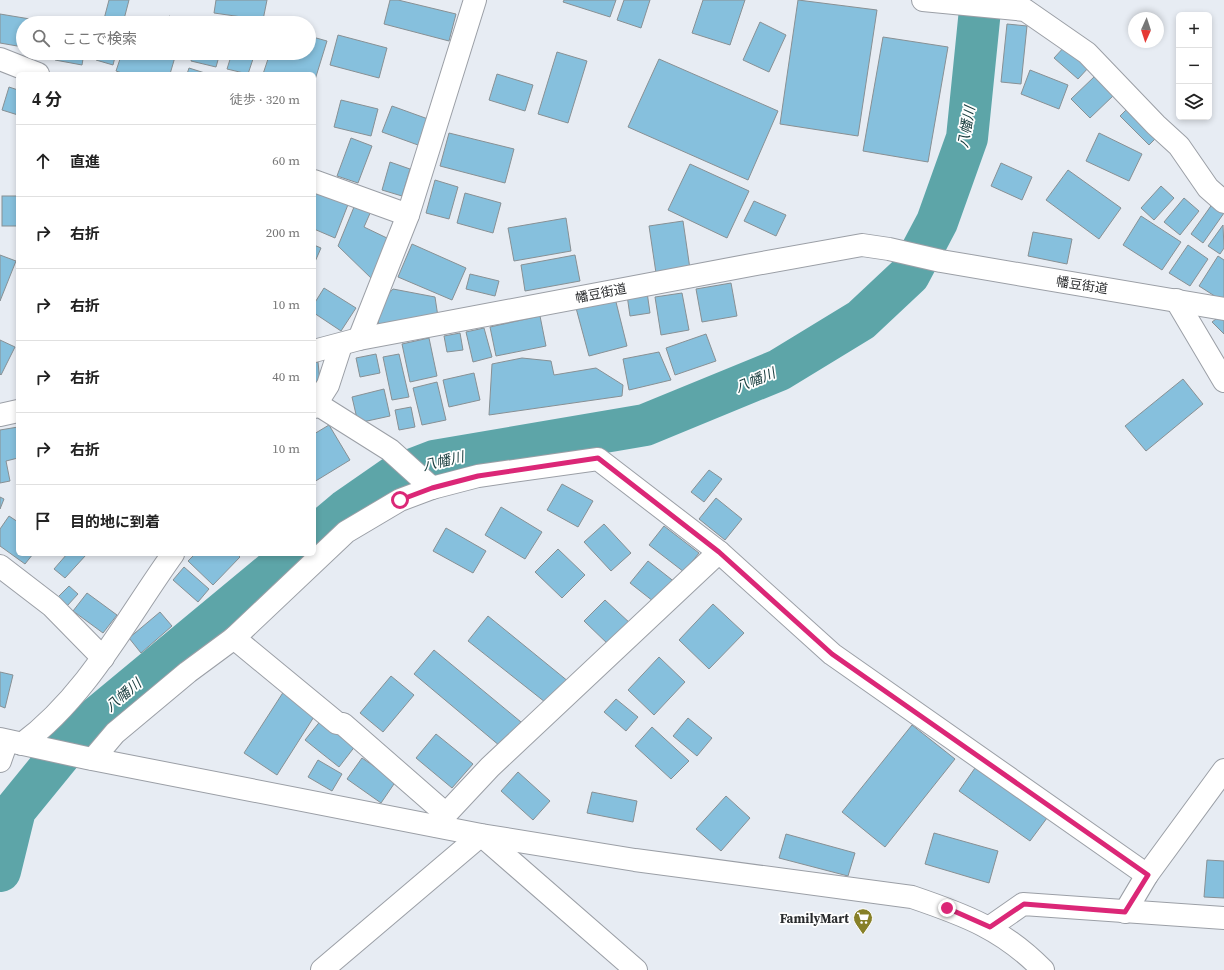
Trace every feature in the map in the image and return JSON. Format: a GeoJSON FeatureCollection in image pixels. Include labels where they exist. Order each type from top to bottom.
{"type":"FeatureCollection","features":[{"type":"Feature","properties":{"kind":"street"},"geometry":{"type":"LineString","coordinates":[[316,403],[328,385],[350,342],[408,215],[475,0]]}},
{"type":"Feature","properties":{"kind":"street"},"geometry":{"type":"LineString","coordinates":[[931,1],[1004,4],[1025,10],[1087,53],[1156,125],[1179,146],[1208,188],[1224,202]]}},
{"type":"Feature","properties":{"kind":"street"},"geometry":{"type":"LineString","coordinates":[[0,59],[33,72]]}},
{"type":"Feature","properties":{"kind":"street"},"geometry":{"type":"LineString","coordinates":[[316,182],[408,215]]}},
{"type":"Feature","properties":{"kind":"street","name":"幡豆街道"},"geometry":{"type":"LineString","coordinates":[[316,350],[350,342],[862,245],[889,249],[941,261],[1224,309]]}},
{"type":"Feature","properties":{"kind":"street"},"geometry":{"type":"LineString","coordinates":[[1176,300],[1224,381]]}},
{"type":"Feature","properties":{"kind":"street"},"geometry":{"type":"LineString","coordinates":[[316,406],[390,450],[431,488]]}},
{"type":"Feature","properties":{"kind":"street"},"geometry":{"type":"LineString","coordinates":[[0,414],[16,411]]}},
{"type":"Feature","properties":{"kind":"street"},"geometry":{"type":"LineString","coordinates":[[90,759],[115,733],[188,672],[234,638],[346,532],[400,500],[431,488],[478,476],[598,458],[719,552],[832,654],[1148,875]]}},
{"type":"Feature","properties":{"kind":"street"},"geometry":{"type":"LineString","coordinates":[[442,820],[490,767],[719,552]]}},
{"type":"Feature","properties":{"kind":"street"},"geometry":{"type":"LineString","coordinates":[[12,746],[41,730],[86,680],[103,658],[172,556]]}},
{"type":"Feature","properties":{"kind":"street"},"geometry":{"type":"LineString","coordinates":[[0,566],[52,606],[103,658]]}},
{"type":"Feature","properties":{"kind":"street"},"geometry":{"type":"LineString","coordinates":[[234,638],[336,723],[343,724],[442,820]]}},
{"type":"Feature","properties":{"kind":"street"},"geometry":{"type":"LineString","coordinates":[[12,746],[442,820],[480,835],[635,860],[912,896],[947,908],[990,927],[1027,954],[1043,970]]}},
{"type":"Feature","properties":{"kind":"street"},"geometry":{"type":"LineString","coordinates":[[1125,912],[1148,875],[1224,770]]}},
{"type":"Feature","properties":{"kind":"street"},"geometry":{"type":"LineString","coordinates":[[322,970],[480,835]]}},
{"type":"Feature","properties":{"kind":"street"},"geometry":{"type":"LineString","coordinates":[[480,835],[636,970]]}},
{"type":"Feature","properties":{"kind":"street"},"geometry":{"type":"LineString","coordinates":[[990,927],[1024,904],[1224,918]]}},
{"type":"Feature","properties":{"kind":"building"},"geometry":{"type":"Polygon","coordinates":[[[109,0],[129,0],[125,16],[105,16],[109,0]]]}},
{"type":"Feature","properties":{"kind":"building"},"geometry":{"type":"Polygon","coordinates":[[[216,0],[267,0],[264,16],[235,16],[214,13],[216,0]]]}},
{"type":"Feature","properties":{"kind":"building"},"geometry":{"type":"Polygon","coordinates":[[[390,0],[398,0],[456,14],[449,41],[384,24],[390,0]]]}},
{"type":"Feature","properties":{"kind":"building"},"geometry":{"type":"Polygon","coordinates":[[[564,0],[616,0],[610,17],[563,2],[564,0]]]}},
{"type":"Feature","properties":{"kind":"building"},"geometry":{"type":"Polygon","coordinates":[[[624,0],[650,0],[641,28],[617,20],[624,0]]]}},
{"type":"Feature","properties":{"kind":"building"},"geometry":{"type":"Polygon","coordinates":[[[703,0],[745,0],[730,45],[692,33],[703,0]]]}},
{"type":"Feature","properties":{"kind":"building"},"geometry":{"type":"Polygon","coordinates":[[[798,0],[877,10],[858,136],[780,124],[798,0]]]}},
{"type":"Feature","properties":{"kind":"building"},"geometry":{"type":"Polygon","coordinates":[[[0,14],[16,17],[16,46],[0,43],[0,14]]]}},
{"type":"Feature","properties":{"kind":"building"},"geometry":{"type":"Polygon","coordinates":[[[760,22],[786,35],[769,72],[743,60],[760,22]]]}},
{"type":"Feature","properties":{"kind":"building"},"geometry":{"type":"Polygon","coordinates":[[[1007,24],[1027,26],[1021,84],[1001,82],[1007,24]]]}},
{"type":"Feature","properties":{"kind":"building"},"geometry":{"type":"Polygon","coordinates":[[[338,35],[387,48],[379,78],[330,65],[338,35]]]}},
{"type":"Feature","properties":{"kind":"building"},"geometry":{"type":"Polygon","coordinates":[[[883,37],[948,47],[928,162],[863,151],[883,37]]]}},
{"type":"Feature","properties":{"kind":"building"},"geometry":{"type":"Polygon","coordinates":[[[316,38],[327,41],[316,77],[316,72],[264,72],[268,60],[316,60],[316,38]]]}},
{"type":"Feature","properties":{"kind":"building"},"geometry":{"type":"Polygon","coordinates":[[[1066,45],[1089,67],[1078,79],[1054,58],[1066,45]]]}},
{"type":"Feature","properties":{"kind":"building"},"geometry":{"type":"Polygon","coordinates":[[[557,52],[587,61],[568,123],[538,114],[557,52]]]}},
{"type":"Feature","properties":{"kind":"building"},"geometry":{"type":"Polygon","coordinates":[[[659,59],[778,111],[748,180],[628,127],[659,59]]]}},
{"type":"Feature","properties":{"kind":"building"},"geometry":{"type":"Polygon","coordinates":[[[55,60],[83,60],[82,65],[55,60]]]}},
{"type":"Feature","properties":{"kind":"building"},"geometry":{"type":"Polygon","coordinates":[[[96,60],[114,60],[113,65],[96,60]]]}},
{"type":"Feature","properties":{"kind":"building"},"geometry":{"type":"Polygon","coordinates":[[[120,60],[174,60],[171,72],[116,71],[120,60]]]}},
{"type":"Feature","properties":{"kind":"building"},"geometry":{"type":"Polygon","coordinates":[[[191,60],[218,60],[216,67],[191,60]]]}},
{"type":"Feature","properties":{"kind":"building"},"geometry":{"type":"Polygon","coordinates":[[[230,60],[253,60],[249,72],[240,72],[227,69],[230,60]]]}},
{"type":"Feature","properties":{"kind":"building"},"geometry":{"type":"Polygon","coordinates":[[[189,68],[202,72],[188,72],[189,68]]]}},
{"type":"Feature","properties":{"kind":"building"},"geometry":{"type":"Polygon","coordinates":[[[1030,70],[1068,85],[1059,109],[1021,94],[1030,70]]]}},
{"type":"Feature","properties":{"kind":"building"},"geometry":{"type":"Polygon","coordinates":[[[497,74],[533,85],[525,111],[489,100],[497,74]]]}},
{"type":"Feature","properties":{"kind":"building"},"geometry":{"type":"Polygon","coordinates":[[[1095,76],[1114,95],[1090,118],[1071,99],[1095,76]]]}},
{"type":"Feature","properties":{"kind":"building"},"geometry":{"type":"Polygon","coordinates":[[[9,87],[16,89],[16,114],[2,110],[9,87]]]}},
{"type":"Feature","properties":{"kind":"building"},"geometry":{"type":"Polygon","coordinates":[[[341,100],[378,109],[371,136],[334,127],[341,100]]]}},
{"type":"Feature","properties":{"kind":"building"},"geometry":{"type":"Polygon","coordinates":[[[392,106],[428,119],[418,145],[382,132],[392,106]]]}},
{"type":"Feature","properties":{"kind":"building"},"geometry":{"type":"Polygon","coordinates":[[[1129,107],[1158,136],[1149,145],[1120,116],[1129,107]]]}},
{"type":"Feature","properties":{"kind":"building"},"geometry":{"type":"Polygon","coordinates":[[[449,133],[514,149],[505,183],[440,166],[449,133]]]}},
{"type":"Feature","properties":{"kind":"building"},"geometry":{"type":"Polygon","coordinates":[[[1099,133],[1142,154],[1129,181],[1086,161],[1099,133]]]}},
{"type":"Feature","properties":{"kind":"building"},"geometry":{"type":"Polygon","coordinates":[[[351,138],[372,146],[358,183],[337,176],[351,138]]]}},
{"type":"Feature","properties":{"kind":"building"},"geometry":{"type":"Polygon","coordinates":[[[390,162],[410,169],[402,196],[382,190],[390,162]]]}},
{"type":"Feature","properties":{"kind":"building"},"geometry":{"type":"Polygon","coordinates":[[[1001,163],[1032,177],[1022,200],[991,186],[1001,163]]]}},
{"type":"Feature","properties":{"kind":"building"},"geometry":{"type":"Polygon","coordinates":[[[690,164],[749,191],[727,238],[668,210],[690,164]]]}},
{"type":"Feature","properties":{"kind":"building"},"geometry":{"type":"Polygon","coordinates":[[[1068,170],[1121,208],[1099,239],[1046,200],[1068,170]]]}},
{"type":"Feature","properties":{"kind":"building"},"geometry":{"type":"Polygon","coordinates":[[[435,180],[458,187],[449,219],[426,213],[435,180]]]}},
{"type":"Feature","properties":{"kind":"building"},"geometry":{"type":"Polygon","coordinates":[[[1161,186],[1174,198],[1154,220],[1141,208],[1161,186]]]}},
{"type":"Feature","properties":{"kind":"building"},"geometry":{"type":"Polygon","coordinates":[[[316,188],[349,202],[335,238],[316,230],[316,188]]]}},
{"type":"Feature","properties":{"kind":"building"},"geometry":{"type":"Polygon","coordinates":[[[465,193],[501,203],[493,233],[457,223],[465,193]]]}},
{"type":"Feature","properties":{"kind":"building"},"geometry":{"type":"Polygon","coordinates":[[[2,196],[16,196],[16,226],[2,226],[2,196]]]}},
{"type":"Feature","properties":{"kind":"building"},"geometry":{"type":"Polygon","coordinates":[[[1184,198],[1199,211],[1180,235],[1164,222],[1184,198]]]}},
{"type":"Feature","properties":{"kind":"building"},"geometry":{"type":"Polygon","coordinates":[[[754,201],[786,215],[776,236],[744,221],[754,201]]]}},
{"type":"Feature","properties":{"kind":"building"},"geometry":{"type":"Polygon","coordinates":[[[1213,203],[1224,210],[1224,213],[1203,243],[1191,234],[1213,203]]]}},
{"type":"Feature","properties":{"kind":"building"},"geometry":{"type":"Polygon","coordinates":[[[354,207],[371,211],[364,227],[389,239],[372,279],[338,246],[354,207]]]}},
{"type":"Feature","properties":{"kind":"building"},"geometry":{"type":"Polygon","coordinates":[[[1141,216],[1181,242],[1162,270],[1123,245],[1141,216]]]}},
{"type":"Feature","properties":{"kind":"building"},"geometry":{"type":"Polygon","coordinates":[[[566,218],[571,251],[514,261],[508,228],[566,218]]]}},
{"type":"Feature","properties":{"kind":"building"},"geometry":{"type":"Polygon","coordinates":[[[683,221],[690,269],[656,273],[649,226],[683,221]]]}},
{"type":"Feature","properties":{"kind":"building"},"geometry":{"type":"Polygon","coordinates":[[[1223,225],[1224,248],[1220,254],[1208,246],[1223,225]]]}},
{"type":"Feature","properties":{"kind":"building"},"geometry":{"type":"Polygon","coordinates":[[[1033,232],[1072,239],[1067,264],[1028,256],[1033,232]]]}},
{"type":"Feature","properties":{"kind":"building"},"geometry":{"type":"Polygon","coordinates":[[[412,244],[466,268],[452,300],[398,277],[412,244]]]}},
{"type":"Feature","properties":{"kind":"building"},"geometry":{"type":"Polygon","coordinates":[[[1188,245],[1208,259],[1190,286],[1169,273],[1188,245]]]}},
{"type":"Feature","properties":{"kind":"building"},"geometry":{"type":"Polygon","coordinates":[[[316,246],[321,248],[316,259],[316,246]]]}},
{"type":"Feature","properties":{"kind":"building"},"geometry":{"type":"Polygon","coordinates":[[[0,255],[16,261],[0,301],[0,255]]]}},
{"type":"Feature","properties":{"kind":"building"},"geometry":{"type":"Polygon","coordinates":[[[575,255],[580,281],[525,291],[521,265],[575,255]]]}},
{"type":"Feature","properties":{"kind":"building"},"geometry":{"type":"Polygon","coordinates":[[[1218,256],[1224,260],[1224,302],[1199,286],[1218,256]]]}},
{"type":"Feature","properties":{"kind":"building"},"geometry":{"type":"Polygon","coordinates":[[[470,274],[499,281],[495,296],[466,289],[470,274]]]}},
{"type":"Feature","properties":{"kind":"building"},"geometry":{"type":"Polygon","coordinates":[[[731,283],[737,316],[702,322],[696,289],[731,283]]]}},
{"type":"Feature","properties":{"kind":"building"},"geometry":{"type":"Polygon","coordinates":[[[324,288],[356,308],[341,331],[316,314],[316,301],[324,288]]]}},
{"type":"Feature","properties":{"kind":"building"},"geometry":{"type":"Polygon","coordinates":[[[393,289],[435,297],[438,317],[378,328],[380,303],[393,289]]]}},
{"type":"Feature","properties":{"kind":"building"},"geometry":{"type":"Polygon","coordinates":[[[647,292],[650,313],[630,316],[627,295],[647,292]]]}},
{"type":"Feature","properties":{"kind":"building"},"geometry":{"type":"Polygon","coordinates":[[[682,293],[689,330],[661,335],[655,297],[682,293]]]}},
{"type":"Feature","properties":{"kind":"building"},"geometry":{"type":"Polygon","coordinates":[[[615,298],[627,346],[589,356],[576,308],[615,298]]]}},
{"type":"Feature","properties":{"kind":"building"},"geometry":{"type":"Polygon","coordinates":[[[1224,313],[1224,334],[1212,322],[1224,313]]]}},
{"type":"Feature","properties":{"kind":"building"},"geometry":{"type":"Polygon","coordinates":[[[540,316],[546,346],[496,356],[490,327],[540,316]]]}},
{"type":"Feature","properties":{"kind":"building"},"geometry":{"type":"Polygon","coordinates":[[[484,328],[492,357],[473,362],[466,332],[484,328]]]}},
{"type":"Feature","properties":{"kind":"building"},"geometry":{"type":"Polygon","coordinates":[[[460,333],[463,350],[447,352],[444,336],[460,333]]]}},
{"type":"Feature","properties":{"kind":"building"},"geometry":{"type":"Polygon","coordinates":[[[706,334],[716,361],[675,375],[666,348],[706,334]]]}},
{"type":"Feature","properties":{"kind":"building"},"geometry":{"type":"Polygon","coordinates":[[[429,338],[437,376],[410,382],[402,344],[429,338]]]}},
{"type":"Feature","properties":{"kind":"building"},"geometry":{"type":"Polygon","coordinates":[[[0,340],[15,347],[1,375],[0,374],[0,340]]]}},
{"type":"Feature","properties":{"kind":"building"},"geometry":{"type":"Polygon","coordinates":[[[659,352],[671,380],[629,390],[623,359],[659,352]]]}},
{"type":"Feature","properties":{"kind":"building"},"geometry":{"type":"Polygon","coordinates":[[[376,354],[380,373],[360,377],[356,358],[376,354]]]}},
{"type":"Feature","properties":{"kind":"building"},"geometry":{"type":"Polygon","coordinates":[[[399,354],[409,397],[392,400],[383,357],[399,354]]]}},
{"type":"Feature","properties":{"kind":"building"},"geometry":{"type":"Polygon","coordinates":[[[522,358],[551,361],[554,375],[596,368],[623,385],[622,396],[489,415],[492,364],[522,358]]]}},
{"type":"Feature","properties":{"kind":"building"},"geometry":{"type":"Polygon","coordinates":[[[316,362],[318,362],[320,382],[316,382],[316,362]]]}},
{"type":"Feature","properties":{"kind":"building"},"geometry":{"type":"Polygon","coordinates":[[[474,373],[480,400],[449,407],[443,380],[474,373]]]}},
{"type":"Feature","properties":{"kind":"building"},"geometry":{"type":"Polygon","coordinates":[[[1183,379],[1203,404],[1146,451],[1125,426],[1183,379]]]}},
{"type":"Feature","properties":{"kind":"building"},"geometry":{"type":"Polygon","coordinates":[[[437,382],[446,420],[422,425],[413,388],[437,382]]]}},
{"type":"Feature","properties":{"kind":"building"},"geometry":{"type":"Polygon","coordinates":[[[384,389],[390,416],[358,423],[352,397],[384,389]]]}},
{"type":"Feature","properties":{"kind":"building"},"geometry":{"type":"Polygon","coordinates":[[[411,407],[415,427],[399,430],[395,410],[411,407]]]}},
{"type":"Feature","properties":{"kind":"building"},"geometry":{"type":"Polygon","coordinates":[[[329,425],[350,460],[316,481],[316,433],[329,425]]]}},
{"type":"Feature","properties":{"kind":"building"},"geometry":{"type":"Polygon","coordinates":[[[16,427],[16,458],[6,461],[10,481],[0,483],[0,430],[16,427]]]}},
{"type":"Feature","properties":{"kind":"building"},"geometry":{"type":"Polygon","coordinates":[[[709,470],[722,479],[704,502],[691,492],[709,470]]]}},
{"type":"Feature","properties":{"kind":"building"},"geometry":{"type":"Polygon","coordinates":[[[562,484],[593,501],[578,527],[547,510],[562,484]]]}},
{"type":"Feature","properties":{"kind":"building"},"geometry":{"type":"Polygon","coordinates":[[[0,497],[4,499],[0,509],[0,497]]]}},
{"type":"Feature","properties":{"kind":"building"},"geometry":{"type":"Polygon","coordinates":[[[716,498],[742,519],[725,540],[699,519],[716,498]]]}},
{"type":"Feature","properties":{"kind":"building"},"geometry":{"type":"Polygon","coordinates":[[[501,507],[542,532],[525,559],[485,535],[501,507]]]}},
{"type":"Feature","properties":{"kind":"building"},"geometry":{"type":"Polygon","coordinates":[[[9,516],[16,521],[16,556],[31,556],[25,564],[0,546],[0,529],[9,516]]]}},
{"type":"Feature","properties":{"kind":"building"},"geometry":{"type":"Polygon","coordinates":[[[604,524],[631,553],[611,571],[584,542],[604,524]]]}},
{"type":"Feature","properties":{"kind":"building"},"geometry":{"type":"Polygon","coordinates":[[[664,526],[699,553],[684,572],[649,545],[664,526]]]}},
{"type":"Feature","properties":{"kind":"building"},"geometry":{"type":"Polygon","coordinates":[[[446,528],[486,551],[473,573],[433,551],[446,528]]]}},
{"type":"Feature","properties":{"kind":"building"},"geometry":{"type":"Polygon","coordinates":[[[558,549],[585,575],[562,598],[535,572],[558,549]]]}},
{"type":"Feature","properties":{"kind":"building"},"geometry":{"type":"Polygon","coordinates":[[[65,556],[85,556],[65,578],[54,569],[65,556]]]}},
{"type":"Feature","properties":{"kind":"building"},"geometry":{"type":"Polygon","coordinates":[[[193,556],[240,557],[213,585],[188,561],[193,556]]]}},
{"type":"Feature","properties":{"kind":"building"},"geometry":{"type":"Polygon","coordinates":[[[648,561],[676,583],[658,605],[630,583],[648,561]]]}},
{"type":"Feature","properties":{"kind":"building"},"geometry":{"type":"Polygon","coordinates":[[[184,567],[209,589],[198,602],[173,580],[184,567]]]}},
{"type":"Feature","properties":{"kind":"building"},"geometry":{"type":"Polygon","coordinates":[[[69,586],[78,594],[67,606],[58,597],[69,586]]]}},
{"type":"Feature","properties":{"kind":"building"},"geometry":{"type":"Polygon","coordinates":[[[87,593],[117,615],[103,633],[73,611],[87,593]]]}},
{"type":"Feature","properties":{"kind":"building"},"geometry":{"type":"Polygon","coordinates":[[[605,600],[631,624],[610,646],[584,621],[605,600]]]}},
{"type":"Feature","properties":{"kind":"building"},"geometry":{"type":"Polygon","coordinates":[[[713,604],[744,633],[709,669],[679,640],[713,604]]]}},
{"type":"Feature","properties":{"kind":"building"},"geometry":{"type":"Polygon","coordinates":[[[160,612],[172,626],[141,653],[129,638],[160,612]]]}},
{"type":"Feature","properties":{"kind":"building"},"geometry":{"type":"Polygon","coordinates":[[[488,616],[569,682],[550,706],[468,641],[488,616]]]}},
{"type":"Feature","properties":{"kind":"building"},"geometry":{"type":"Polygon","coordinates":[[[434,650],[521,722],[500,746],[414,674],[434,650]]]}},
{"type":"Feature","properties":{"kind":"building"},"geometry":{"type":"Polygon","coordinates":[[[659,657],[685,682],[654,715],[628,690],[659,657]]]}},
{"type":"Feature","properties":{"kind":"building"},"geometry":{"type":"Polygon","coordinates":[[[0,672],[13,675],[5,708],[0,706],[0,672]]]}},
{"type":"Feature","properties":{"kind":"building"},"geometry":{"type":"Polygon","coordinates":[[[391,676],[414,695],[383,732],[360,713],[391,676]]]}},
{"type":"Feature","properties":{"kind":"building"},"geometry":{"type":"Polygon","coordinates":[[[284,691],[317,712],[277,775],[244,753],[284,691]]]}},
{"type":"Feature","properties":{"kind":"building"},"geometry":{"type":"Polygon","coordinates":[[[616,699],[638,717],[626,731],[604,712],[616,699]]]}},
{"type":"Feature","properties":{"kind":"building"},"geometry":{"type":"Polygon","coordinates":[[[688,718],[712,738],[697,756],[673,736],[688,718]]]}},
{"type":"Feature","properties":{"kind":"building"},"geometry":{"type":"Polygon","coordinates":[[[322,719],[356,745],[339,767],[305,740],[322,719]]]}},
{"type":"Feature","properties":{"kind":"building"},"geometry":{"type":"Polygon","coordinates":[[[912,725],[955,759],[885,847],[842,812],[912,725]]]}},
{"type":"Feature","properties":{"kind":"building"},"geometry":{"type":"Polygon","coordinates":[[[652,727],[689,761],[671,779],[635,746],[652,727]]]}},
{"type":"Feature","properties":{"kind":"building"},"geometry":{"type":"Polygon","coordinates":[[[436,734],[473,764],[452,788],[416,758],[436,734]]]}},
{"type":"Feature","properties":{"kind":"building"},"geometry":{"type":"Polygon","coordinates":[[[362,758],[396,781],[381,803],[347,779],[362,758]]]}},
{"type":"Feature","properties":{"kind":"building"},"geometry":{"type":"Polygon","coordinates":[[[318,760],[342,774],[332,791],[308,777],[318,760]]]}},
{"type":"Feature","properties":{"kind":"building"},"geometry":{"type":"Polygon","coordinates":[[[975,768],[1047,818],[1030,841],[959,791],[975,768]]]}},
{"type":"Feature","properties":{"kind":"building"},"geometry":{"type":"Polygon","coordinates":[[[518,772],[550,801],[533,820],[501,791],[518,772]]]}},
{"type":"Feature","properties":{"kind":"building"},"geometry":{"type":"Polygon","coordinates":[[[592,792],[637,801],[633,822],[587,813],[592,792]]]}},
{"type":"Feature","properties":{"kind":"building"},"geometry":{"type":"Polygon","coordinates":[[[726,796],[750,818],[721,851],[696,829],[726,796]]]}},
{"type":"Feature","properties":{"kind":"building"},"geometry":{"type":"Polygon","coordinates":[[[934,833],[998,851],[989,883],[925,864],[934,833]]]}},
{"type":"Feature","properties":{"kind":"building"},"geometry":{"type":"Polygon","coordinates":[[[786,834],[855,853],[848,876],[779,858],[786,834]]]}},
{"type":"Feature","properties":{"kind":"building"},"geometry":{"type":"Polygon","coordinates":[[[1207,860],[1224,861],[1224,898],[1204,897],[1207,860]]]}},
{"type":"Feature","properties":{"kind":"waterway","name":"八幡川"},"geometry":{"type":"LineString","coordinates":[[316,535],[346,510],[395,476],[434,461],[645,425],[779,370],[861,320],[909,275],[937,222],[967,138],[981,0]]}},
{"type":"Feature","properties":{"kind":"waterway","name":"八幡川"},"geometry":{"type":"LineString","coordinates":[[0,871],[15,810],[77,734],[292,556]]}},
{"type":"Feature","properties":{"kind":"place","name":"FamilyMart"},"geometry":{"type":"Point","coordinates":[863,935]}},
{"type":"Feature","properties":{"kind":"route"},"geometry":{"type":"LineString","coordinates":[[400,500],[432,488],[478,476],[598,458],[719,552],[832,654],[1148,875],[1125,912],[1024,904],[990,927],[947,908]]}}]}
